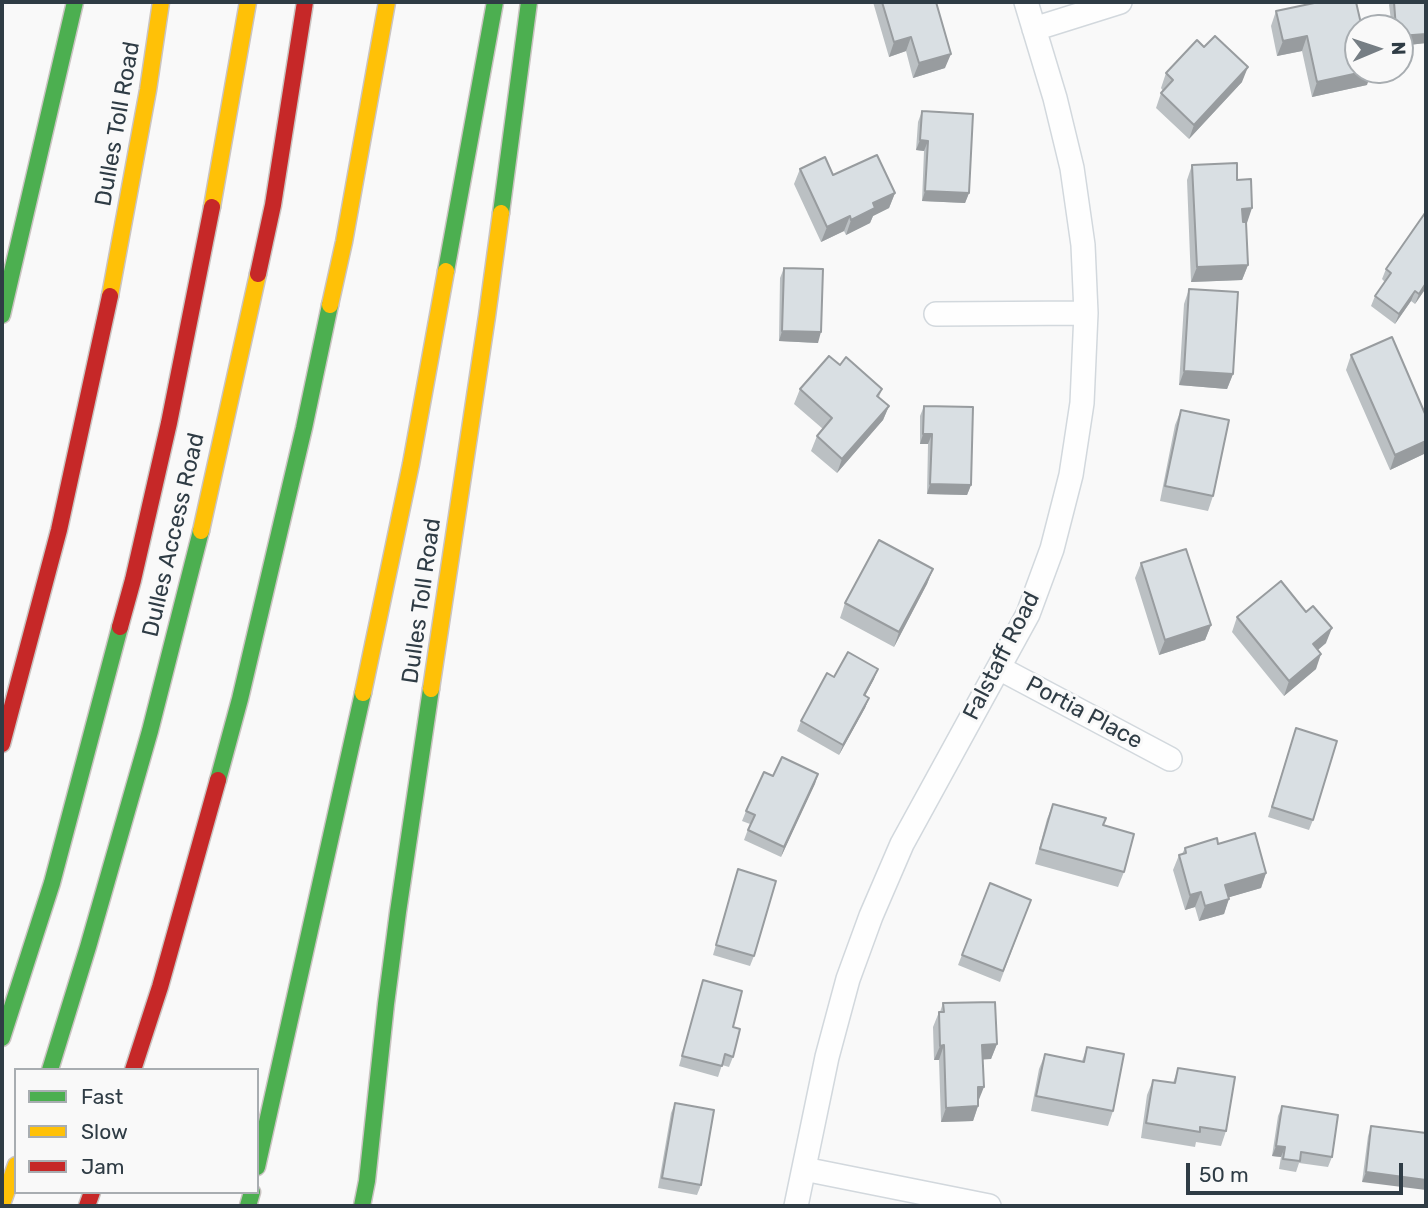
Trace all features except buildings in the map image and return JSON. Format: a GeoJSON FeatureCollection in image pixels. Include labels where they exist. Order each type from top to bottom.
{"type":"FeatureCollection","features":[{"type":"Feature","properties":{"kind":"highway"},"geometry":{"type":"LineString","coordinates":[[2,315],[75,2]]}},
{"type":"Feature","properties":{"kind":"highway","name":"Dulles Toll Road"},"geometry":{"type":"LineString","coordinates":[[2,744],[59,530],[92,383],[149,90],[161,2]]}},
{"type":"Feature","properties":{"kind":"highway"},"geometry":{"type":"LineString","coordinates":[[2,1037],[52,883],[133,580],[206,244],[248,2]]}},
{"type":"Feature","properties":{"kind":"highway","name":"Dulles Access Road"},"geometry":{"type":"LineString","coordinates":[[51,1068],[150,731],[200,535],[274,205],[305,2]]}},
{"type":"Feature","properties":{"kind":"highway"},"geometry":{"type":"LineString","coordinates":[[134,1068],[164,973],[244,686],[344,242],[387,2]]}},
{"type":"Feature","properties":{"kind":"highway"},"geometry":{"type":"LineString","coordinates":[[259,1158],[357,724],[411,464],[495,2]]}},
{"type":"Feature","properties":{"kind":"highway","name":"Dulles Toll Road"},"geometry":{"type":"LineString","coordinates":[[363,1206],[400,898],[487,316],[529,2]]}},
{"type":"Feature","properties":{"kind":"highway"},"geometry":{"type":"LineString","coordinates":[[2,737],[12,706]]}},
{"type":"Feature","properties":{"kind":"highway"},"geometry":{"type":"LineString","coordinates":[[353,1169],[386,1004]]}},
{"type":"Feature","properties":{"kind":"highway"},"geometry":{"type":"LineString","coordinates":[[2,1204],[14,1171]]}},
{"type":"Feature","properties":{"kind":"street","name":"Falstaff Road"},"geometry":{"type":"LineString","coordinates":[[796,1206],[827,1057],[848,979],[871,916],[902,844],[1028,614],[1052,549],[1071,475],[1082,403],[1086,313],[1083,245],[1072,168],[1055,98],[1026,2]]}},
{"type":"Feature","properties":{"kind":"street"},"geometry":{"type":"LineString","coordinates":[[1034,29],[1120,2]]}},
{"type":"Feature","properties":{"kind":"street"},"geometry":{"type":"LineString","coordinates":[[936,314],[1086,313]]}},
{"type":"Feature","properties":{"kind":"street","name":"Portia Place"},"geometry":{"type":"LineString","coordinates":[[999,668],[1170,759]]}},
{"type":"Feature","properties":{"kind":"street"},"geometry":{"type":"LineString","coordinates":[[804,1169],[989,1206]]}},
{"type":"Feature","properties":{"kind":"traffic: fast"},"geometry":{"type":"LineString","coordinates":[[2,315],[75,2]]}},
{"type":"Feature","properties":{"kind":"traffic: fast"},"geometry":{"type":"LineString","coordinates":[[446,271],[495,2]]}},
{"type":"Feature","properties":{"kind":"traffic: fast"},"geometry":{"type":"LineString","coordinates":[[501,213],[529,2]]}},
{"type":"Feature","properties":{"kind":"traffic: fast"},"geometry":{"type":"LineString","coordinates":[[218,780],[240,699],[304,428],[330,305]]}},
{"type":"Feature","properties":{"kind":"traffic: fast"},"geometry":{"type":"LineString","coordinates":[[51,1068],[150,731],[201,531]]}},
{"type":"Feature","properties":{"kind":"traffic: fast"},"geometry":{"type":"LineString","coordinates":[[2,1038],[52,883],[120,627]]}},
{"type":"Feature","properties":{"kind":"traffic: fast"},"geometry":{"type":"LineString","coordinates":[[362,1206],[398,912],[431,689]]}},
{"type":"Feature","properties":{"kind":"traffic: fast"},"geometry":{"type":"LineString","coordinates":[[259,1158],[363,693]]}},
{"type":"Feature","properties":{"kind":"traffic: fast"},"geometry":{"type":"LineString","coordinates":[[248,1206],[251,1194]]}},
{"type":"Feature","properties":{"kind":"traffic: slow"},"geometry":{"type":"LineString","coordinates":[[110,296],[148,90],[161,2]]}},
{"type":"Feature","properties":{"kind":"traffic: slow"},"geometry":{"type":"LineString","coordinates":[[212,207],[248,2]]}},
{"type":"Feature","properties":{"kind":"traffic: slow"},"geometry":{"type":"LineString","coordinates":[[330,305],[344,242],[387,2]]}},
{"type":"Feature","properties":{"kind":"traffic: slow"},"geometry":{"type":"LineString","coordinates":[[431,689],[501,213]]}},
{"type":"Feature","properties":{"kind":"traffic: slow"},"geometry":{"type":"LineString","coordinates":[[363,693],[411,464],[446,271]]}},
{"type":"Feature","properties":{"kind":"traffic: slow"},"geometry":{"type":"LineString","coordinates":[[201,531],[258,274]]}},
{"type":"Feature","properties":{"kind":"traffic: slow"},"geometry":{"type":"LineString","coordinates":[[2,1204],[14,1171]]}},
{"type":"Feature","properties":{"kind":"traffic: jam"},"geometry":{"type":"LineString","coordinates":[[258,274],[273,205],[305,2]]}},
{"type":"Feature","properties":{"kind":"traffic: jam"},"geometry":{"type":"LineString","coordinates":[[120,627],[169,423],[212,207]]}},
{"type":"Feature","properties":{"kind":"traffic: jam"},"geometry":{"type":"LineString","coordinates":[[2,744],[59,530],[110,296]]}},
{"type":"Feature","properties":{"kind":"traffic: jam"},"geometry":{"type":"LineString","coordinates":[[134,1068],[160,987],[218,780]]}},
{"type":"Feature","properties":{"kind":"traffic: jam"},"geometry":{"type":"LineString","coordinates":[[87,1206],[91,1194]]}}]}
